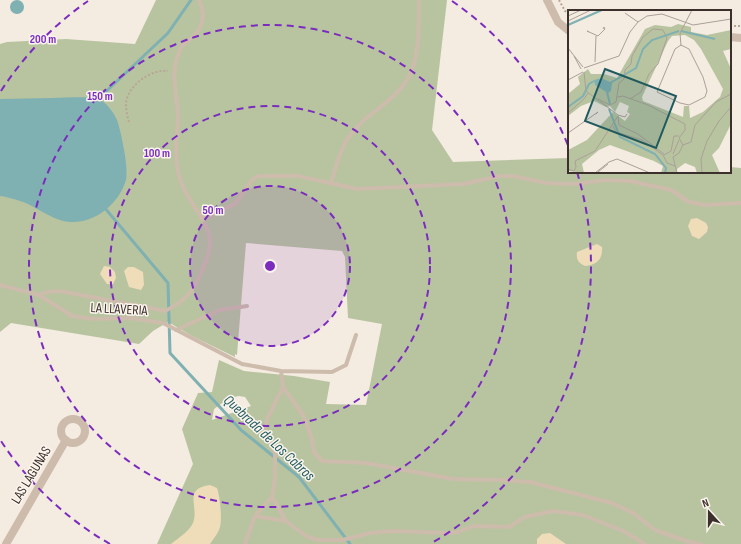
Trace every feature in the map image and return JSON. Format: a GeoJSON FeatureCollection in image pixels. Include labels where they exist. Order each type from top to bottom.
{"type":"FeatureCollection","features":[{"type":"Feature","properties":{"kind":"street"},"geometry":{"type":"LineString","coordinates":[[547,0],[558,22],[568,30]]}},
{"type":"Feature","properties":{"kind":"street"},"geometry":{"type":"LineString","coordinates":[[731,37],[741,38]]}},
{"type":"Feature","properties":{"kind":"street","name":"LAS LAGUNAS"},"geometry":{"type":"LineString","coordinates":[[6,544],[66,440]]}},
{"type":"Feature","properties":{"kind":"lane"},"geometry":{"type":"LineString","coordinates":[[39,295],[47,292],[60,291],[165,311],[180,304],[194,289],[208,259],[211,240],[204,218],[185,190],[178,173],[176,150],[178,116],[174,72],[181,47],[195,34],[203,22],[202,7],[199,0]]}},
{"type":"Feature","properties":{"kind":"lane"},"geometry":{"type":"LineString","coordinates":[[331,183],[339,156],[348,138],[367,118],[393,98],[409,77],[416,52],[419,24],[419,0]]}},
{"type":"Feature","properties":{"kind":"lane"},"geometry":{"type":"LineString","coordinates":[[204,218],[235,204],[248,185],[258,176],[298,176],[357,189],[463,184],[500,176],[513,176],[546,183],[630,181],[671,190],[689,202],[704,205],[741,204]]}},
{"type":"Feature","properties":{"kind":"lane","name":"LA LLAVERIA"},"geometry":{"type":"LineString","coordinates":[[0,285],[39,295],[72,316],[94,319],[130,318],[163,323],[242,364],[281,371],[332,372],[346,365],[356,335]]}},
{"type":"Feature","properties":{"kind":"lane"},"geometry":{"type":"LineString","coordinates":[[176,330],[220,310],[247,306]]}},
{"type":"Feature","properties":{"kind":"lane"},"geometry":{"type":"LineString","coordinates":[[281,371],[283,387],[303,415],[311,436],[314,452],[322,461],[366,464],[453,479],[530,482],[612,503],[633,513],[655,530],[686,541],[701,544]]}},
{"type":"Feature","properties":{"kind":"lane"},"geometry":{"type":"LineString","coordinates":[[245,544],[255,516],[272,497],[275,477],[275,452],[264,430],[268,417],[283,387]]}},
{"type":"Feature","properties":{"kind":"lane"},"geometry":{"type":"LineString","coordinates":[[272,497],[286,521],[306,536],[318,540],[342,540],[370,533],[392,531],[447,533],[458,532],[473,526],[509,527],[525,517],[553,510],[583,515],[623,531],[645,544]]}},
{"type":"Feature","properties":{"kind":"lane"},"geometry":{"type":"LineString","coordinates":[[255,516],[286,521]]}},
{"type":"Feature","properties":{"kind":"path"},"geometry":{"type":"LineString","coordinates":[[559,0],[565,11],[568,12]]}},
{"type":"Feature","properties":{"kind":"path"},"geometry":{"type":"LineString","coordinates":[[129,122],[126,102],[133,87],[146,76],[162,70],[174,72]]}},
{"type":"Feature","properties":{"kind":"green space"},"geometry":{"type":"Polygon","coordinates":[[[156,0],[447,0],[432,130],[453,162],[568,158],[568,173],[731,173],[731,167],[741,168],[741,544],[157,544],[193,464],[182,429],[198,393],[212,392],[219,360],[244,371],[294,376],[330,382],[326,404],[366,405],[382,324],[348,318],[345,257],[342,251],[246,243],[237,355],[235,354],[235,357],[192,336],[168,322],[153,331],[139,344],[11,323],[0,332],[0,44],[7,42],[66,39],[135,44],[156,0]],[[239,396],[229,398],[214,409],[212,420],[251,406],[245,397],[239,396]]]}},
{"type":"Feature","properties":{"kind":"sand"},"geometry":{"type":"Polygon","coordinates":[[[697,218],[706,223],[708,227],[707,232],[699,239],[692,236],[688,226],[691,219],[697,218]]]}},
{"type":"Feature","properties":{"kind":"sand"},"geometry":{"type":"Polygon","coordinates":[[[597,244],[602,247],[601,255],[598,261],[585,266],[580,263],[577,258],[577,252],[597,244]]]}},
{"type":"Feature","properties":{"kind":"sand"},"geometry":{"type":"Polygon","coordinates":[[[104,266],[110,267],[115,272],[116,278],[113,284],[107,284],[100,274],[104,266]]]}},
{"type":"Feature","properties":{"kind":"sand"},"geometry":{"type":"Polygon","coordinates":[[[128,267],[134,267],[143,272],[144,285],[141,290],[129,287],[124,271],[128,267]]]}},
{"type":"Feature","properties":{"kind":"sand"},"geometry":{"type":"Polygon","coordinates":[[[210,485],[217,488],[220,503],[221,521],[216,535],[210,544],[171,544],[185,533],[192,525],[195,512],[194,495],[196,491],[201,487],[210,485]]]}},
{"type":"Feature","properties":{"kind":"sand"},"geometry":{"type":"Polygon","coordinates":[[[550,533],[566,544],[537,544],[537,539],[542,534],[550,533]]]}},
{"type":"Feature","properties":{"kind":"water"},"geometry":{"type":"Polygon","coordinates":[[[14,0],[20,0],[24,4],[24,10],[20,14],[14,14],[10,10],[10,4],[14,0]]]}},
{"type":"Feature","properties":{"kind":"water"},"geometry":{"type":"Polygon","coordinates":[[[96,98],[105,103],[112,111],[119,125],[126,159],[127,175],[123,189],[118,197],[105,210],[97,215],[89,219],[71,222],[53,217],[24,202],[0,196],[0,99],[96,98]]]}},
{"type":"Feature","properties":{"kind":"waterway"},"geometry":{"type":"LineString","coordinates":[[97,100],[168,33],[191,0]]}},
{"type":"Feature","properties":{"kind":"waterway","name":"Quebrada de Los Cabros"},"geometry":{"type":"LineString","coordinates":[[104,207],[168,283],[170,353],[241,430],[299,477],[350,544]]}}]}
